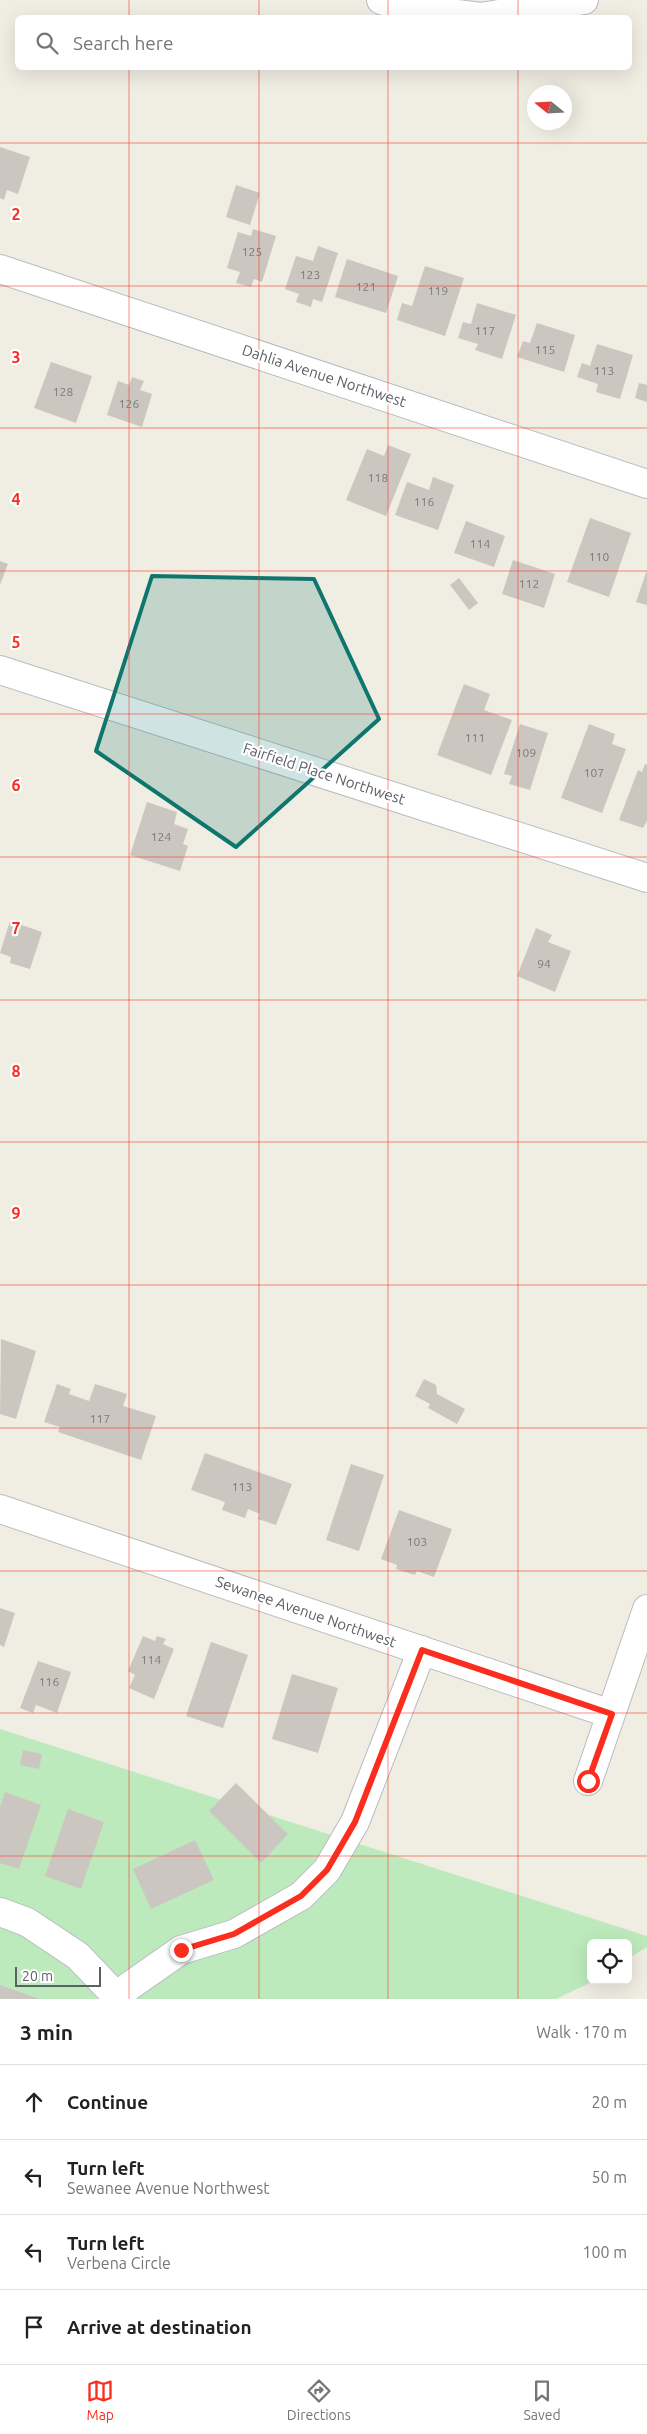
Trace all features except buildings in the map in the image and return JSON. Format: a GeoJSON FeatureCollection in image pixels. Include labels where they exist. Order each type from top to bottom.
{"type":"FeatureCollection","features":[{"type":"Feature","properties":{"kind":"street"},"geometry":{"type":"LineString","coordinates":[[381,0],[402,7],[465,15]]}},
{"type":"Feature","properties":{"kind":"street"},"geometry":{"type":"LineString","coordinates":[[493,15],[584,0]]}},
{"type":"Feature","properties":{"kind":"street","name":"Dahlia Avenue Northwest"},"geometry":{"type":"LineString","coordinates":[[0,269],[647,484]]}},
{"type":"Feature","properties":{"kind":"street","name":"Fairfield Place Northwest"},"geometry":{"type":"LineString","coordinates":[[0,670],[647,878]]}},
{"type":"Feature","properties":{"kind":"street","name":"Sewanee Avenue Northwest"},"geometry":{"type":"LineString","coordinates":[[0,1509],[612,1714]]}},
{"type":"Feature","properties":{"kind":"street"},"geometry":{"type":"LineString","coordinates":[[588,1781],[647,1609]]}},
{"type":"Feature","properties":{"kind":"street"},"geometry":{"type":"LineString","coordinates":[[0,1912],[27,1922],[78,1956],[117,1999],[128,1987],[181,1950],[234,1934],[301,1896],[327,1870],[355,1822],[422,1650]]}},
{"type":"Feature","properties":{"kind":"highlighted area"},"geometry":{"type":"Polygon","coordinates":[[[152,576],[314,579],[379,719],[236,847],[96,751],[152,576]]]}},
{"type":"Feature","properties":{"kind":"green space"},"geometry":{"type":"Polygon","coordinates":[[[0,1729],[647,1936],[647,1947],[632,1956],[632,1939],[587,1939],[588,1984],[556,1999],[0,1999],[0,1729]]]}},
{"type":"Feature","properties":{"kind":"route"},"geometry":{"type":"LineString","coordinates":[[181,1950],[234,1934],[301,1896],[327,1870],[355,1822],[422,1650],[612,1714],[588,1781]]}}]}
